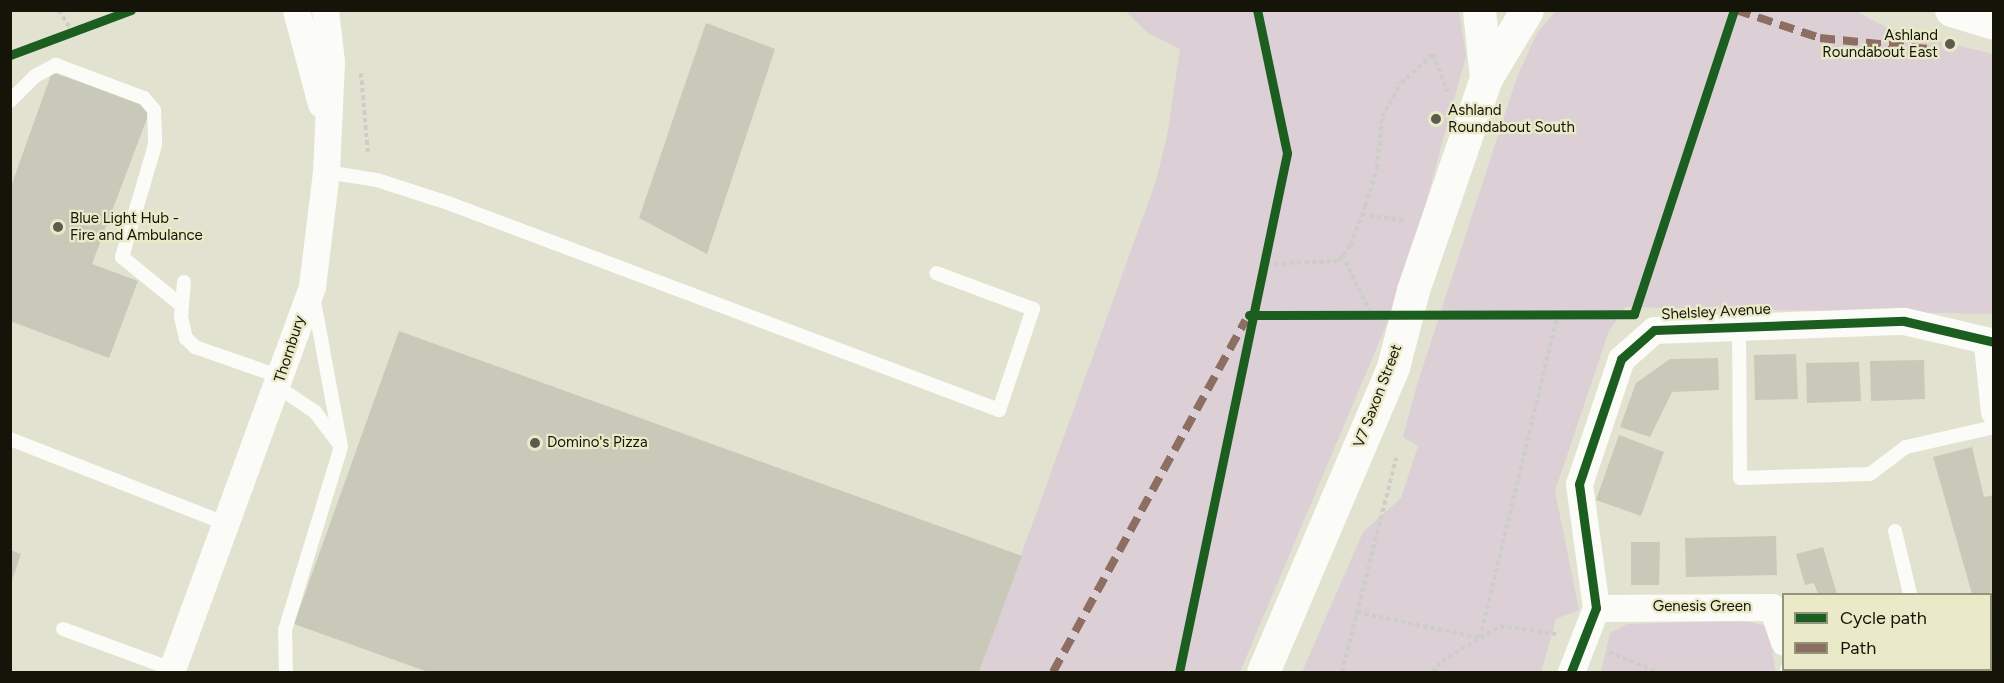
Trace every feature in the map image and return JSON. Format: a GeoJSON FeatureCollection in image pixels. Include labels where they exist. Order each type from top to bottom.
{"type":"FeatureCollection","features":[{"type":"Feature","properties":{"kind":"main road","name":"V7 Saxon Street"},"geometry":{"type":"LineString","coordinates":[[1479,10],[1486,78]]}},
{"type":"Feature","properties":{"kind":"main road","name":"V7 Saxon Street"},"geometry":{"type":"LineString","coordinates":[[1263,672],[1393,367],[1413,290],[1486,78],[1527,10]]}},
{"type":"Feature","properties":{"kind":"main road"},"geometry":{"type":"LineString","coordinates":[[1951,10],[1994,23]]}},
{"type":"Feature","properties":{"kind":"street"},"geometry":{"type":"LineString","coordinates":[[296,10],[325,116]]}},
{"type":"Feature","properties":{"kind":"street","name":"Thornbury"},"geometry":{"type":"LineString","coordinates":[[172,671],[280,382],[312,286],[326,172],[325,116],[332,61],[325,10]]}},
{"type":"Feature","properties":{"kind":"street","name":"Shelsley Avenue"},"geometry":{"type":"LineString","coordinates":[[1576,660],[1596,608],[1579,484],[1621,359],[1654,330],[1904,321],[1950,329],[1990,344]]}},
{"type":"Feature","properties":{"kind":"street"},"geometry":{"type":"LineString","coordinates":[[1990,344],[1994,412]]}},
{"type":"Feature","properties":{"kind":"street","name":"Genesis Green"},"geometry":{"type":"LineString","coordinates":[[1596,608],[1772,607],[1782,636]]}},
{"type":"Feature","properties":{"kind":"lane"},"geometry":{"type":"LineString","coordinates":[[10,100],[35,76],[56,65],[144,98],[154,110],[155,145],[122,257],[182,306]]}},
{"type":"Feature","properties":{"kind":"lane"},"geometry":{"type":"LineString","coordinates":[[326,172],[377,180],[448,203],[999,410],[1033,309],[936,273]]}},
{"type":"Feature","properties":{"kind":"lane"},"geometry":{"type":"LineString","coordinates":[[184,282],[182,306],[186,338],[195,347],[280,382],[315,412],[341,447]]}},
{"type":"Feature","properties":{"kind":"lane"},"geometry":{"type":"LineString","coordinates":[[286,672],[285,630],[341,447],[312,286]]}},
{"type":"Feature","properties":{"kind":"lane"},"geometry":{"type":"LineString","coordinates":[[1739,326],[1740,478],[1870,474],[1906,447],[1994,427]]}},
{"type":"Feature","properties":{"kind":"lane"},"geometry":{"type":"LineString","coordinates":[[10,439],[227,524]]}},
{"type":"Feature","properties":{"kind":"lane"},"geometry":{"type":"LineString","coordinates":[[1895,531],[1910,593]]}},
{"type":"Feature","properties":{"kind":"lane"},"geometry":{"type":"LineString","coordinates":[[63,629],[172,671]]}},
{"type":"Feature","properties":{"kind":"path"},"geometry":{"type":"LineString","coordinates":[[59,10],[78,31],[62,37]]}},
{"type":"Feature","properties":{"kind":"path"},"geometry":{"type":"LineString","coordinates":[[1268,264],[1316,266],[1342,255],[1362,214],[1377,168],[1382,117],[1421,60],[1432,54],[1440,63],[1448,101]]}},
{"type":"Feature","properties":{"kind":"path"},"geometry":{"type":"LineString","coordinates":[[360,66],[368,154]]}},
{"type":"Feature","properties":{"kind":"path"},"geometry":{"type":"LineString","coordinates":[[1362,214],[1411,222]]}},
{"type":"Feature","properties":{"kind":"path"},"geometry":{"type":"LineString","coordinates":[[1264,274],[1269,253]]}},
{"type":"Feature","properties":{"kind":"path"},"geometry":{"type":"LineString","coordinates":[[1342,255],[1372,316]]}},
{"type":"Feature","properties":{"kind":"path"},"geometry":{"type":"LineString","coordinates":[[1361,316],[1384,316]]}},
{"type":"Feature","properties":{"kind":"path"},"geometry":{"type":"LineString","coordinates":[[1546,318],[1568,318]]}},
{"type":"Feature","properties":{"kind":"path"},"geometry":{"type":"LineString","coordinates":[[1480,638],[1557,318]]}},
{"type":"Feature","properties":{"kind":"path"},"geometry":{"type":"LineString","coordinates":[[1342,672],[1396,458]]}},
{"type":"Feature","properties":{"kind":"path"},"geometry":{"type":"LineString","coordinates":[[1357,612],[1480,638]]}},
{"type":"Feature","properties":{"kind":"path"},"geometry":{"type":"LineString","coordinates":[[1433,672],[1500,626],[1531,627],[1576,660],[1659,672]]}},
{"type":"Feature","properties":{"kind":"shaded area"},"geometry":{"type":"Polygon","coordinates":[[[1125,11],[1459,11],[1466,56],[1404,283],[1240,672],[979,672],[1156,181],[1167,136],[1180,49],[1148,33],[1125,11]]]}},
{"type":"Feature","properties":{"kind":"shaded area"},"geometry":{"type":"Polygon","coordinates":[[[1556,11],[1855,11],[1890,29],[1993,54],[1993,314],[1625,307],[1609,331],[1555,491],[1579,610],[1556,619],[1541,672],[1302,672],[1363,532],[1401,498],[1418,446],[1403,437],[1416,388],[1516,80],[1537,33],[1556,11]]]}},
{"type":"Feature","properties":{"kind":"shaded area"},"geometry":{"type":"Polygon","coordinates":[[[1742,620],[1766,626],[1778,646],[1772,652],[1776,672],[1601,672],[1610,633],[1627,624],[1742,620]]]}},
{"type":"Feature","properties":{"kind":"building"},"geometry":{"type":"Polygon","coordinates":[[[706,23],[775,49],[707,254],[639,218],[706,23]]]}},
{"type":"Feature","properties":{"kind":"building","name":"Blue Light Hub - Fire and Ambulance"},"geometry":{"type":"Polygon","coordinates":[[[52,72],[151,108],[92,264],[138,281],[109,358],[10,321],[10,189],[52,72]]]}},
{"type":"Feature","properties":{"kind":"building","name":"Domino's Pizza"},"geometry":{"type":"Polygon","coordinates":[[[399,331],[1022,556],[979,672],[428,672],[294,624],[399,331]]]}},
{"type":"Feature","properties":{"kind":"building"},"geometry":{"type":"Polygon","coordinates":[[[1796,354],[1798,399],[1755,400],[1754,355],[1796,354]]]}},
{"type":"Feature","properties":{"kind":"building"},"geometry":{"type":"Polygon","coordinates":[[[1718,358],[1719,390],[1672,392],[1650,437],[1620,427],[1636,383],[1670,359],[1718,358]]]}},
{"type":"Feature","properties":{"kind":"building"},"geometry":{"type":"Polygon","coordinates":[[[1924,360],[1925,399],[1871,401],[1870,361],[1924,360]]]}},
{"type":"Feature","properties":{"kind":"building"},"geometry":{"type":"Polygon","coordinates":[[[1859,362],[1861,401],[1807,403],[1806,363],[1859,362]]]}},
{"type":"Feature","properties":{"kind":"building"},"geometry":{"type":"Polygon","coordinates":[[[1619,435],[1664,452],[1641,516],[1596,500],[1619,435]]]}},
{"type":"Feature","properties":{"kind":"building"},"geometry":{"type":"Polygon","coordinates":[[[1972,447],[1984,497],[1994,495],[1994,592],[1972,593],[1933,457],[1972,447]]]}},
{"type":"Feature","properties":{"kind":"building"},"geometry":{"type":"Polygon","coordinates":[[[1776,536],[1777,575],[1686,577],[1685,538],[1776,536]]]}},
{"type":"Feature","properties":{"kind":"building"},"geometry":{"type":"Polygon","coordinates":[[[1631,542],[1660,542],[1659,585],[1631,585],[1631,542]]]}},
{"type":"Feature","properties":{"kind":"building"},"geometry":{"type":"Polygon","coordinates":[[[1823,547],[1837,593],[1818,593],[1814,583],[1805,585],[1796,554],[1823,547]]]}},
{"type":"Feature","properties":{"kind":"building"},"geometry":{"type":"Polygon","coordinates":[[[10,550],[21,554],[11,583],[10,583],[10,550]]]}},
{"type":"Feature","properties":{"kind":"building"},"geometry":{"type":"Polygon","coordinates":[[[1824,671],[1862,672],[1825,672],[1824,671]]]}},
{"type":"Feature","properties":{"kind":"marked path"},"geometry":{"type":"LineString","coordinates":[[1736,10],[1820,38],[1928,49]]}},
{"type":"Feature","properties":{"kind":"marked path"},"geometry":{"type":"LineString","coordinates":[[1053,672],[1246,320]]}},
{"type":"Feature","properties":{"kind":"cycle path"},"geometry":{"type":"LineString","coordinates":[[10,55],[131,10]]}},
{"type":"Feature","properties":{"kind":"cycle path"},"geometry":{"type":"LineString","coordinates":[[1179,672],[1287,153],[1257,10]]}},
{"type":"Feature","properties":{"kind":"cycle path"},"geometry":{"type":"LineString","coordinates":[[1249,315],[1634,314],[1734,10]]}},
{"type":"Feature","properties":{"kind":"cycle path"},"geometry":{"type":"LineString","coordinates":[[1571,672],[1596,608],[1579,484],[1621,359],[1654,330],[1904,321],[1994,342]]}},
{"type":"Feature","properties":{"kind":"place","name":"Ashland Roundabout East"},"geometry":{"type":"Point","coordinates":[1950,44]}},
{"type":"Feature","properties":{"kind":"place","name":"Ashland Roundabout South"},"geometry":{"type":"Point","coordinates":[1436,119]}},
{"type":"Feature","properties":{"kind":"place","name":"Blue Light Hub - Fire and Ambulance"},"geometry":{"type":"Point","coordinates":[58,227]}},
{"type":"Feature","properties":{"kind":"place","name":"Domino's Pizza"},"geometry":{"type":"Point","coordinates":[535,443]}}]}
